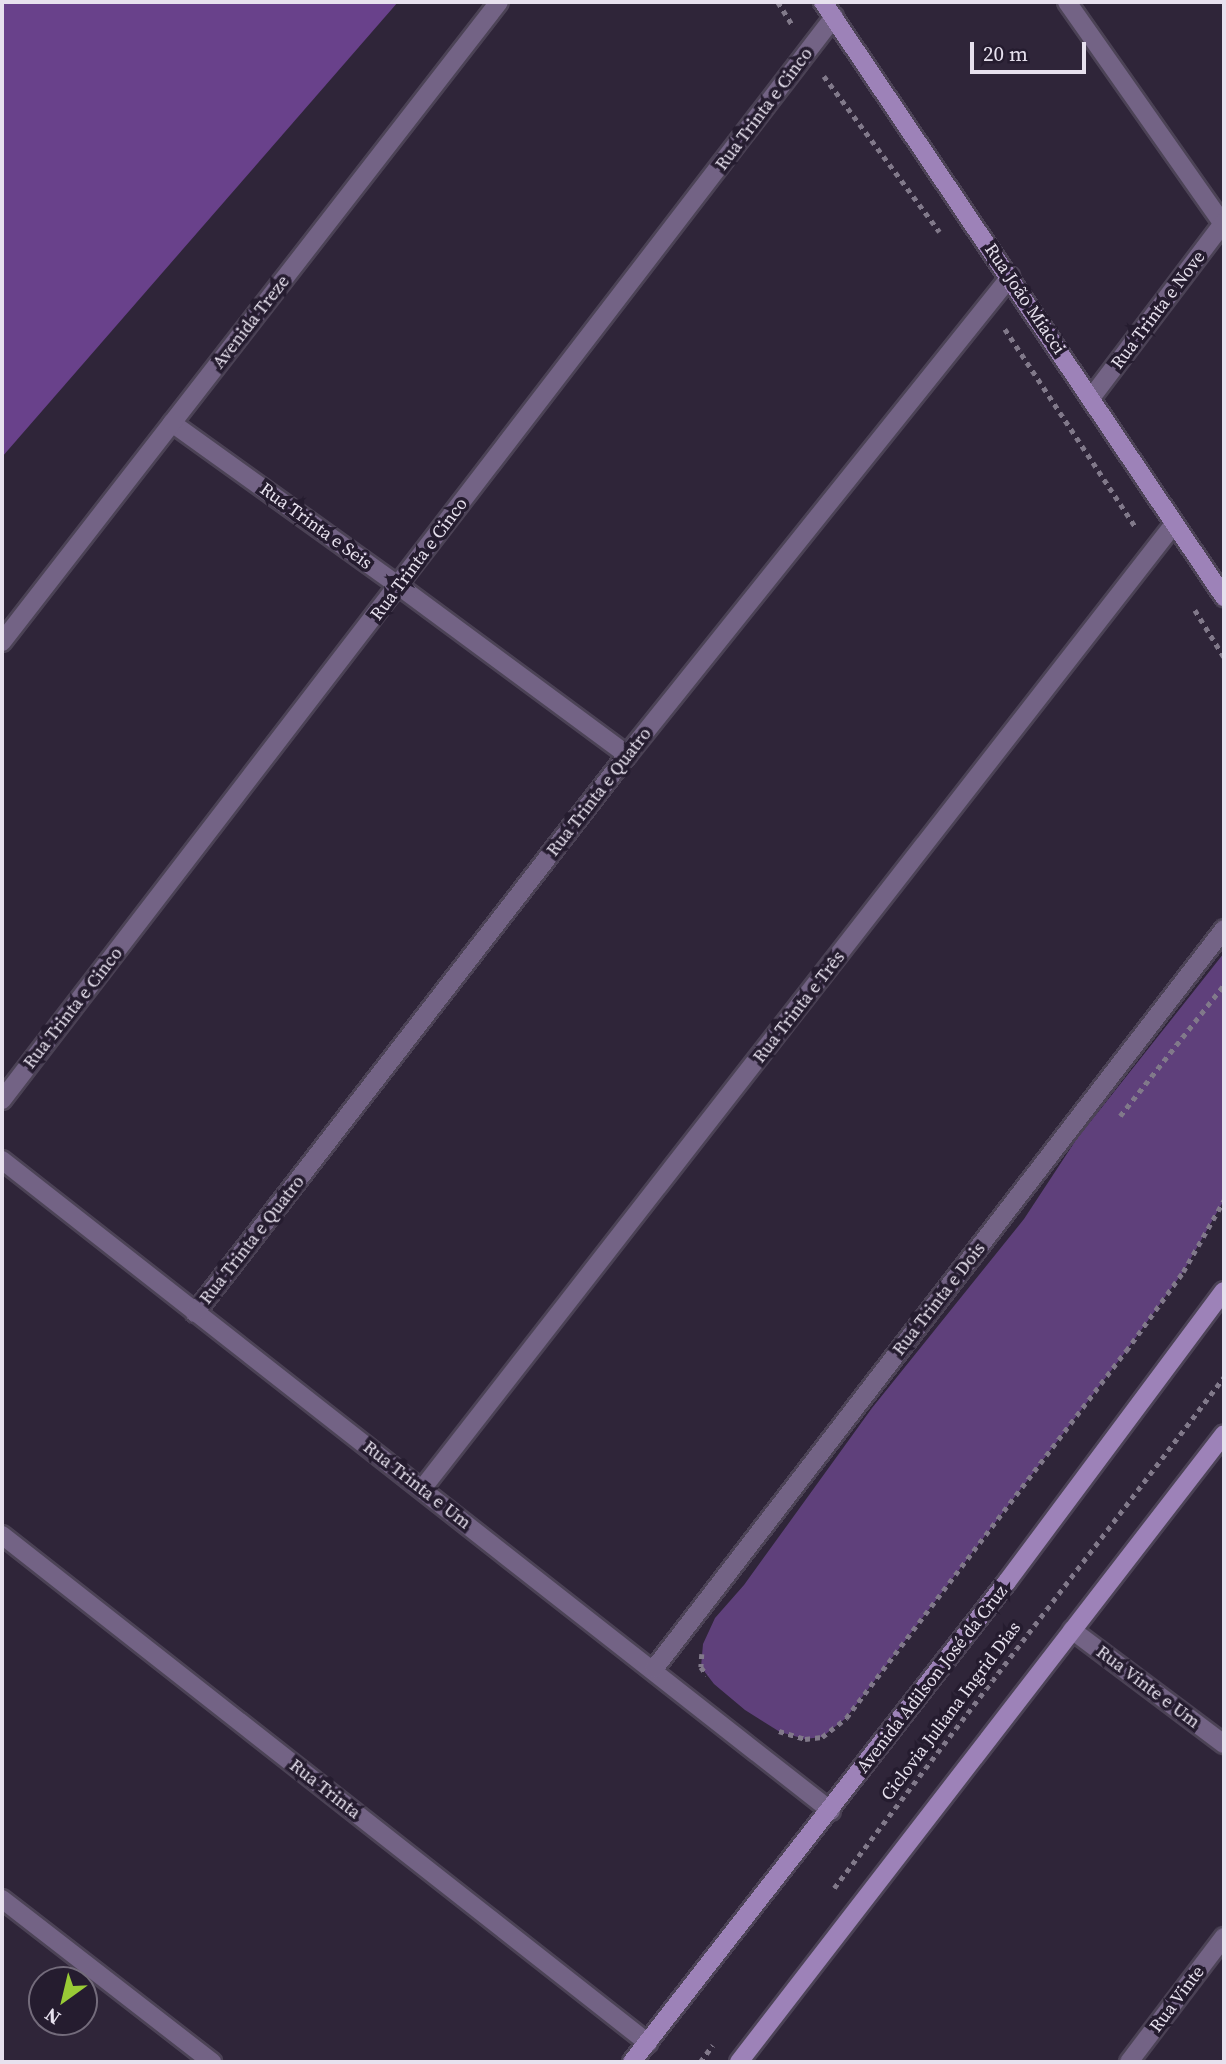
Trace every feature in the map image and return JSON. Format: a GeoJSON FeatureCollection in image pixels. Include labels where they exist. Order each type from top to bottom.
{"type":"FeatureCollection","features":[{"type":"Feature","properties":{"kind":"main road","name":"Rua João Miacci"},"geometry":{"type":"LineString","coordinates":[[823,2],[1224,597]]}},
{"type":"Feature","properties":{"kind":"main road","name":"Avenida Adilson José da Cruz"},"geometry":{"type":"LineString","coordinates":[[632,2062],[831,1811],[1224,1292]]}},
{"type":"Feature","properties":{"kind":"main road"},"geometry":{"type":"LineString","coordinates":[[739,2062],[1224,1434]]}},
{"type":"Feature","properties":{"kind":"street","name":"Avenida Treze"},"geometry":{"type":"LineString","coordinates":[[2,642],[499,2]]}},
{"type":"Feature","properties":{"kind":"street"},"geometry":{"type":"LineString","coordinates":[[1067,2],[1224,223]]}},
{"type":"Feature","properties":{"kind":"street","name":"Rua Trinta e Cinco"},"geometry":{"type":"LineString","coordinates":[[2,1100],[834,17]]}},
{"type":"Feature","properties":{"kind":"street","name":"Rua Trinta e Nove"},"geometry":{"type":"LineString","coordinates":[[1091,398],[1224,223]]}},
{"type":"Feature","properties":{"kind":"street","name":"Rua Trinta e Quatro"},"geometry":{"type":"LineString","coordinates":[[195,1313],[627,755],[1010,277]]}},
{"type":"Feature","properties":{"kind":"street","name":"Rua Trinta e Seis"},"geometry":{"type":"LineString","coordinates":[[172,423],[399,586],[627,755]]}},
{"type":"Feature","properties":{"kind":"street","name":"Rua Trinta e Três"},"geometry":{"type":"LineString","coordinates":[[422,1489],[1174,524]]}},
{"type":"Feature","properties":{"kind":"street","name":"Rua Trinta e Dois"},"geometry":{"type":"LineString","coordinates":[[654,1669],[1224,929]]}},
{"type":"Feature","properties":{"kind":"street","name":"Rua Trinta e Um"},"geometry":{"type":"LineString","coordinates":[[2,1160],[654,1669],[831,1811]]}},
{"type":"Feature","properties":{"kind":"street","name":"Rua Trinta"},"geometry":{"type":"LineString","coordinates":[[2,1535],[648,2043]]}},
{"type":"Feature","properties":{"kind":"street","name":"Rua Vinte e Um"},"geometry":{"type":"LineString","coordinates":[[1072,1630],[1224,1744]]}},
{"type":"Feature","properties":{"kind":"street"},"geometry":{"type":"LineString","coordinates":[[2,1899],[212,2062]]}},
{"type":"Feature","properties":{"kind":"street","name":"Rua Vinte"},"geometry":{"type":"LineString","coordinates":[[1129,2062],[1224,1937]]}},
{"type":"Feature","properties":{"kind":"path"},"geometry":{"type":"LineString","coordinates":[[1114,1123],[1224,985]]}},
{"type":"Feature","properties":{"kind":"path"},"geometry":{"type":"LineString","coordinates":[[768,1724],[780,1732],[805,1739],[822,1737],[846,1718],[1126,1351],[1183,1272],[1224,1200]]}},
{"type":"Feature","properties":{"kind":"path","name":"Ciclovia Juliana Ingrid Dias"},"geometry":{"type":"LineString","coordinates":[[827,1896],[1224,1377]]}},
{"type":"Feature","properties":{"kind":"path"},"geometry":{"type":"LineString","coordinates":[[703,1644],[701,1667],[714,1684]]}},
{"type":"Feature","properties":{"kind":"path"},"geometry":{"type":"LineString","coordinates":[[700,2062],[717,2040]]}},
{"type":"Feature","properties":{"kind":"shaded area"},"geometry":{"type":"Polygon","coordinates":[[[2,2],[398,2],[2,457],[2,2]]]}},
{"type":"Feature","properties":{"kind":"shaded area"},"geometry":{"type":"Polygon","coordinates":[[[1224,953],[1224,1200],[1183,1272],[1126,1351],[846,1718],[822,1737],[805,1739],[780,1732],[745,1710],[714,1684],[701,1667],[703,1644],[715,1618],[744,1585],[872,1408],[1024,1219],[1076,1140],[1224,953]]]}}]}
